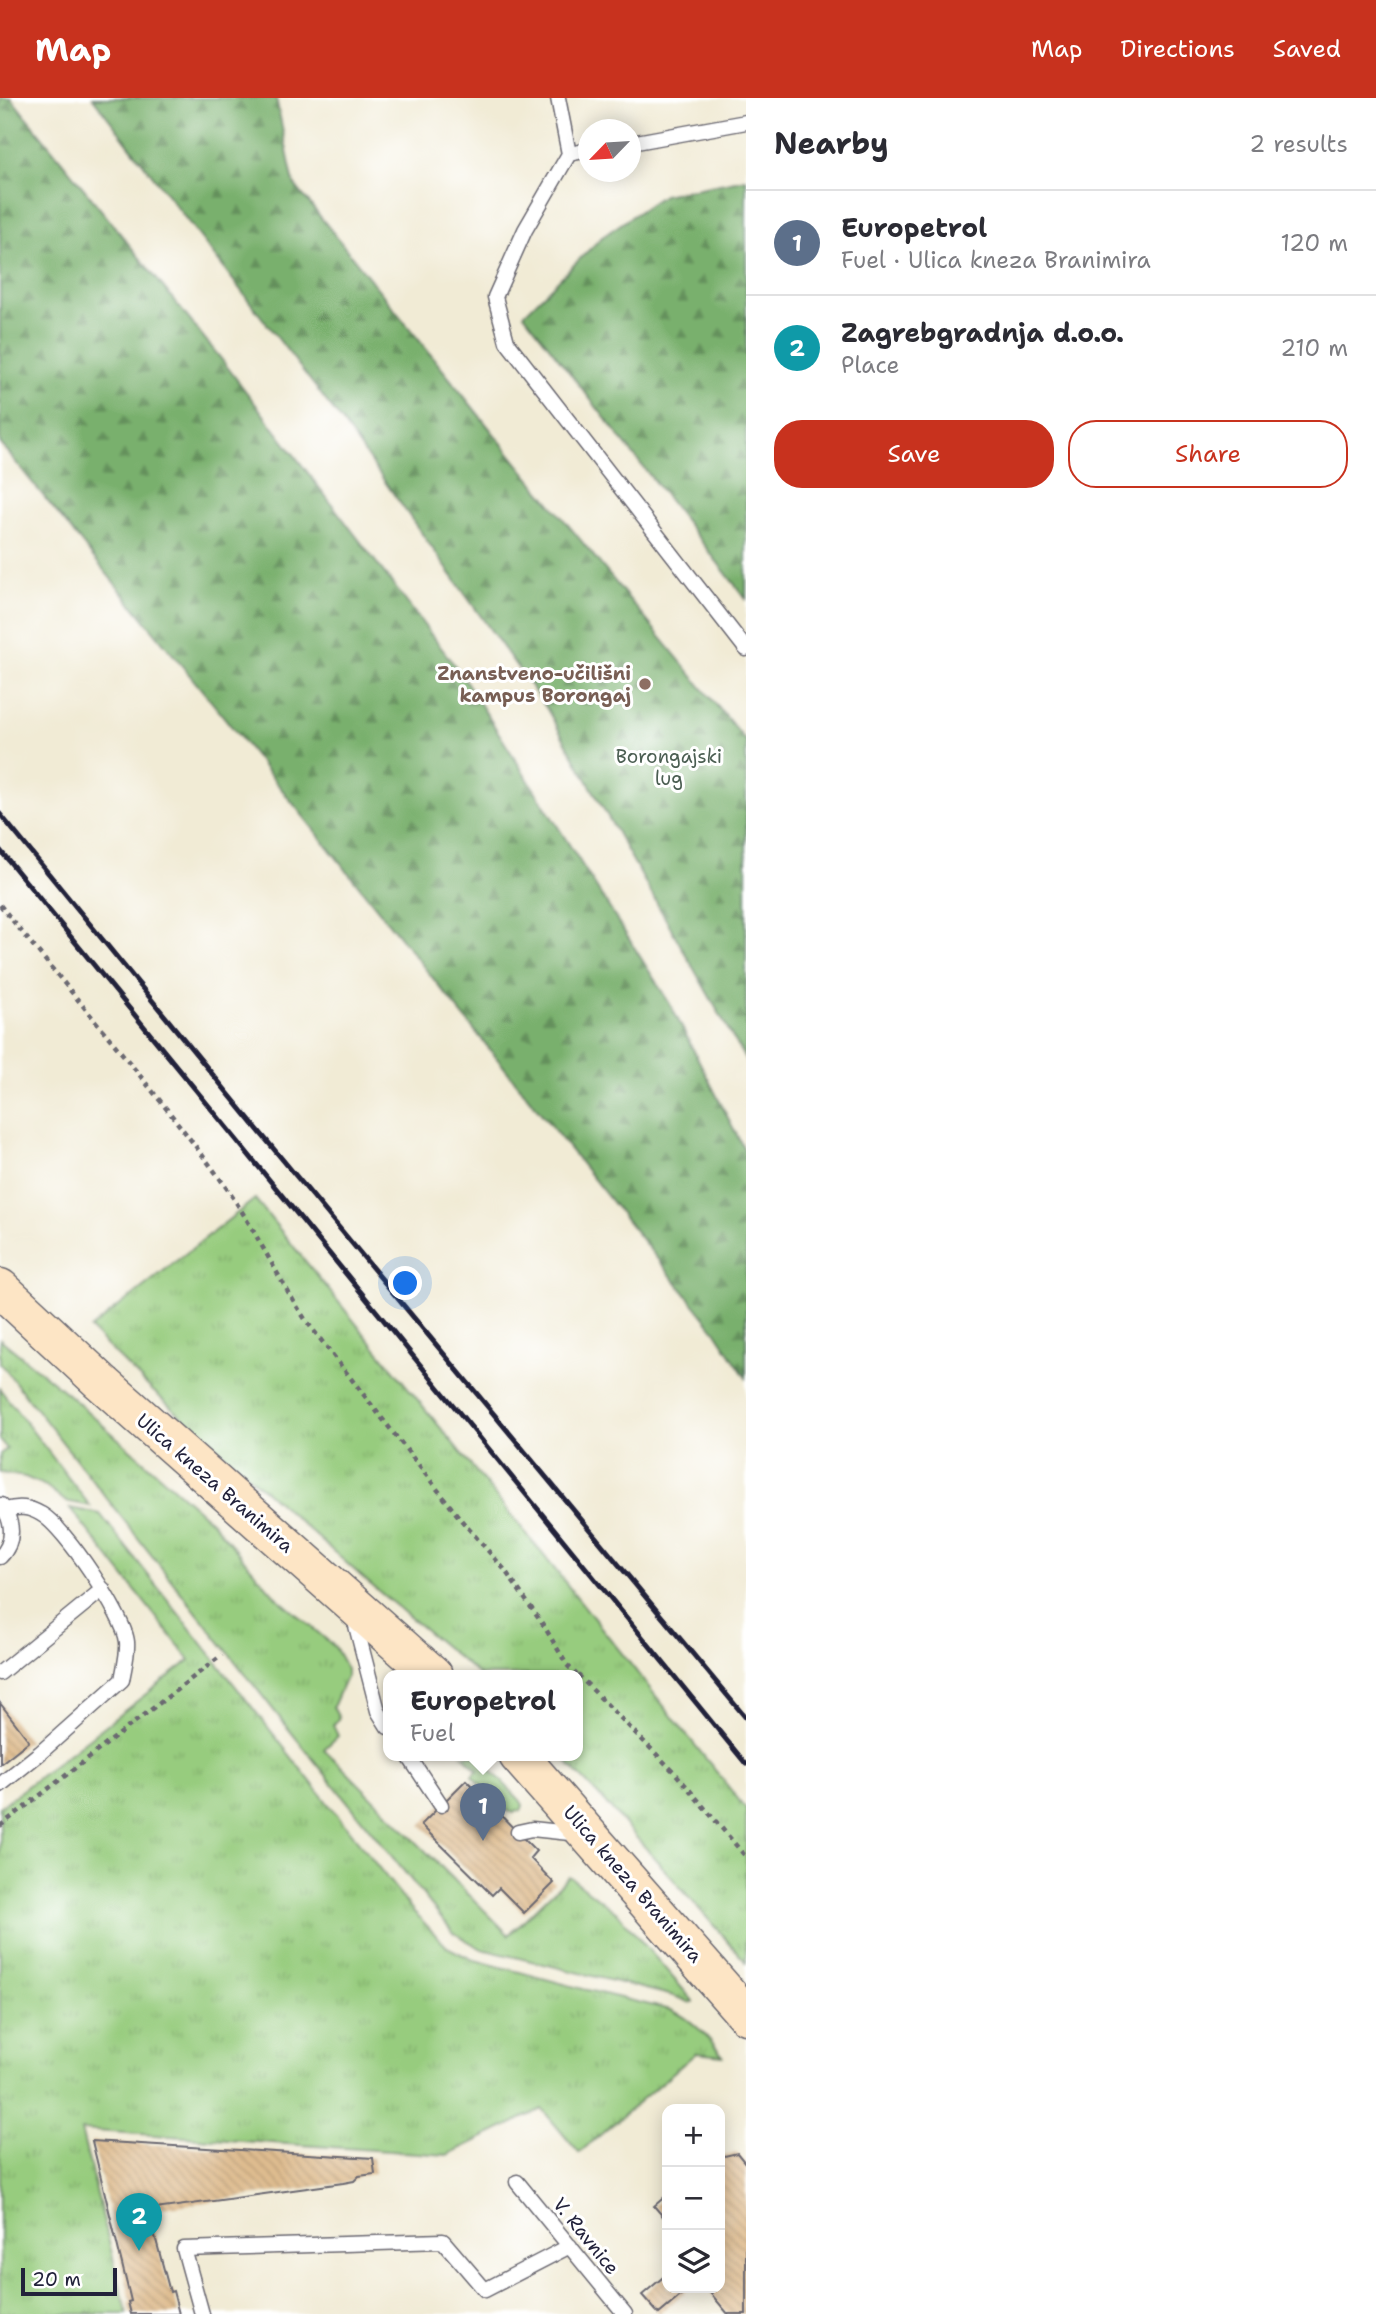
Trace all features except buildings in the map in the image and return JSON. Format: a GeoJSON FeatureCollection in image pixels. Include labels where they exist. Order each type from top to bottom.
{"type":"FeatureCollection","features":[{"type":"Feature","properties":{"kind":"main road","name":"Ulica kneza Branimira"},"geometry":{"type":"LineString","coordinates":[[0,1287],[100,1381],[427,1670]]}},
{"type":"Feature","properties":{"kind":"main road","name":"Ulica kneza Branimira"},"geometry":{"type":"LineString","coordinates":[[523,1761],[746,2015]]}},
{"type":"Feature","properties":{"kind":"lane"},"geometry":{"type":"LineString","coordinates":[[558,98],[569,154],[525,230],[495,298],[507,342],[746,649]]}},
{"type":"Feature","properties":{"kind":"lane"},"geometry":{"type":"LineString","coordinates":[[641,140],[746,121]]}},
{"type":"Feature","properties":{"kind":"lane"},"geometry":{"type":"LineString","coordinates":[[569,154],[578,152]]}},
{"type":"Feature","properties":{"kind":"lane"},"geometry":{"type":"LineString","coordinates":[[0,1557],[9,1548],[11,1537],[3,1507],[27,1508],[44,1515],[60,1530],[103,1590],[127,1641],[122,1680],[40,1754],[0,1785]]}},
{"type":"Feature","properties":{"kind":"lane"},"geometry":{"type":"LineString","coordinates":[[0,1673],[103,1590]]}},
{"type":"Feature","properties":{"kind":"lane"},"geometry":{"type":"LineString","coordinates":[[349,1600],[378,1711],[383,1719]]}},
{"type":"Feature","properties":{"kind":"lane"},"geometry":{"type":"LineString","coordinates":[[412,1761],[441,1805]]}},
{"type":"Feature","properties":{"kind":"lane"},"geometry":{"type":"LineString","coordinates":[[518,1832],[531,1829],[590,1835]]}},
{"type":"Feature","properties":{"kind":"lane","name":"V. Ravnice"},"geometry":{"type":"LineString","coordinates":[[517,2182],[625,2314]]}},
{"type":"Feature","properties":{"kind":"lane"},"geometry":{"type":"LineString","coordinates":[[202,2314],[184,2249],[443,2241],[485,2290],[570,2246]]}},
{"type":"Feature","properties":{"kind":"path"},"geometry":{"type":"LineString","coordinates":[[0,905],[219,1177],[260,1239],[286,1291],[307,1322],[462,1521],[504,1569],[572,1670]]}},
{"type":"Feature","properties":{"kind":"path"},"geometry":{"type":"LineString","coordinates":[[0,1826],[222,1655]]}},
{"type":"Feature","properties":{"kind":"path"},"geometry":{"type":"LineString","coordinates":[[583,1681],[676,1774],[746,1857]]}},
{"type":"Feature","properties":{"kind":"green space"},"geometry":{"type":"Polygon","coordinates":[[[0,98],[11,98],[222,360],[462,675],[670,1004],[746,1153],[746,1378],[716,1332],[219,711],[0,443],[0,98]]]}},
{"type":"Feature","properties":{"kind":"green space","name":"Borongajski lug"},"geometry":{"type":"Polygon","coordinates":[[[93,98],[276,98],[294,184],[523,470],[746,741],[746,1061],[547,709],[343,423],[93,98]]]}},
{"type":"Feature","properties":{"kind":"green space"},"geometry":{"type":"Polygon","coordinates":[[[746,179],[746,599],[524,314],[602,237],[663,195],[746,179]]]}},
{"type":"Feature","properties":{"kind":"green space"},"geometry":{"type":"Polygon","coordinates":[[[255,1199],[746,1809],[746,1962],[566,1761],[583,1761],[583,1670],[473,1670],[370,1584],[153,1391],[90,1329],[255,1199]]]}},
{"type":"Feature","properties":{"kind":"green space"},"geometry":{"type":"Polygon","coordinates":[[[0,1339],[70,1396],[212,1522],[276,1597],[335,1647],[347,1669],[347,1675],[333,1707],[339,1718],[333,1725],[338,1736],[324,1749],[509,1935],[569,1876],[617,1913],[694,2002],[482,1949],[454,1933],[287,1727],[0,1363],[0,1339]]]}},
{"type":"Feature","properties":{"kind":"green space"},"geometry":{"type":"Polygon","coordinates":[[[0,1389],[90,1506],[65,1501],[46,1486],[25,1477],[0,1473],[0,1454],[7,1449],[0,1440],[0,1389]]]}},
{"type":"Feature","properties":{"kind":"green space"},"geometry":{"type":"Polygon","coordinates":[[[70,1508],[100,1514],[414,1912],[447,1947],[471,1959],[671,2010],[694,2024],[723,2056],[696,2053],[579,2153],[542,2109],[447,2155],[81,2130],[127,2314],[0,2314],[0,1807],[190,1660],[70,1508]]]}},
{"type":"Feature","properties":{"kind":"green space"},"geometry":{"type":"Polygon","coordinates":[[[469,1761],[482,1761],[520,1800],[523,1805],[521,1811],[516,1810],[513,1813],[504,1809],[472,1776],[478,1770],[469,1761]]]}},
{"type":"Feature","properties":{"kind":"railway"},"geometry":{"type":"LineString","coordinates":[[0,814],[258,1130],[746,1718]]}},
{"type":"Feature","properties":{"kind":"railway"},"geometry":{"type":"LineString","coordinates":[[0,850],[746,1764]]}},
{"type":"Feature","properties":{"kind":"place","name":"Znanstveno-učilišni kampus Borongaj"},"geometry":{"type":"Point","coordinates":[645,684]}},
{"type":"Feature","properties":{"kind":"place","name":"Europetrol"},"geometry":{"type":"Point","coordinates":[483,1841]}},
{"type":"Feature","properties":{"kind":"place","name":"Zagrebgradnja d.o.o."},"geometry":{"type":"Point","coordinates":[139,2251]}}]}
